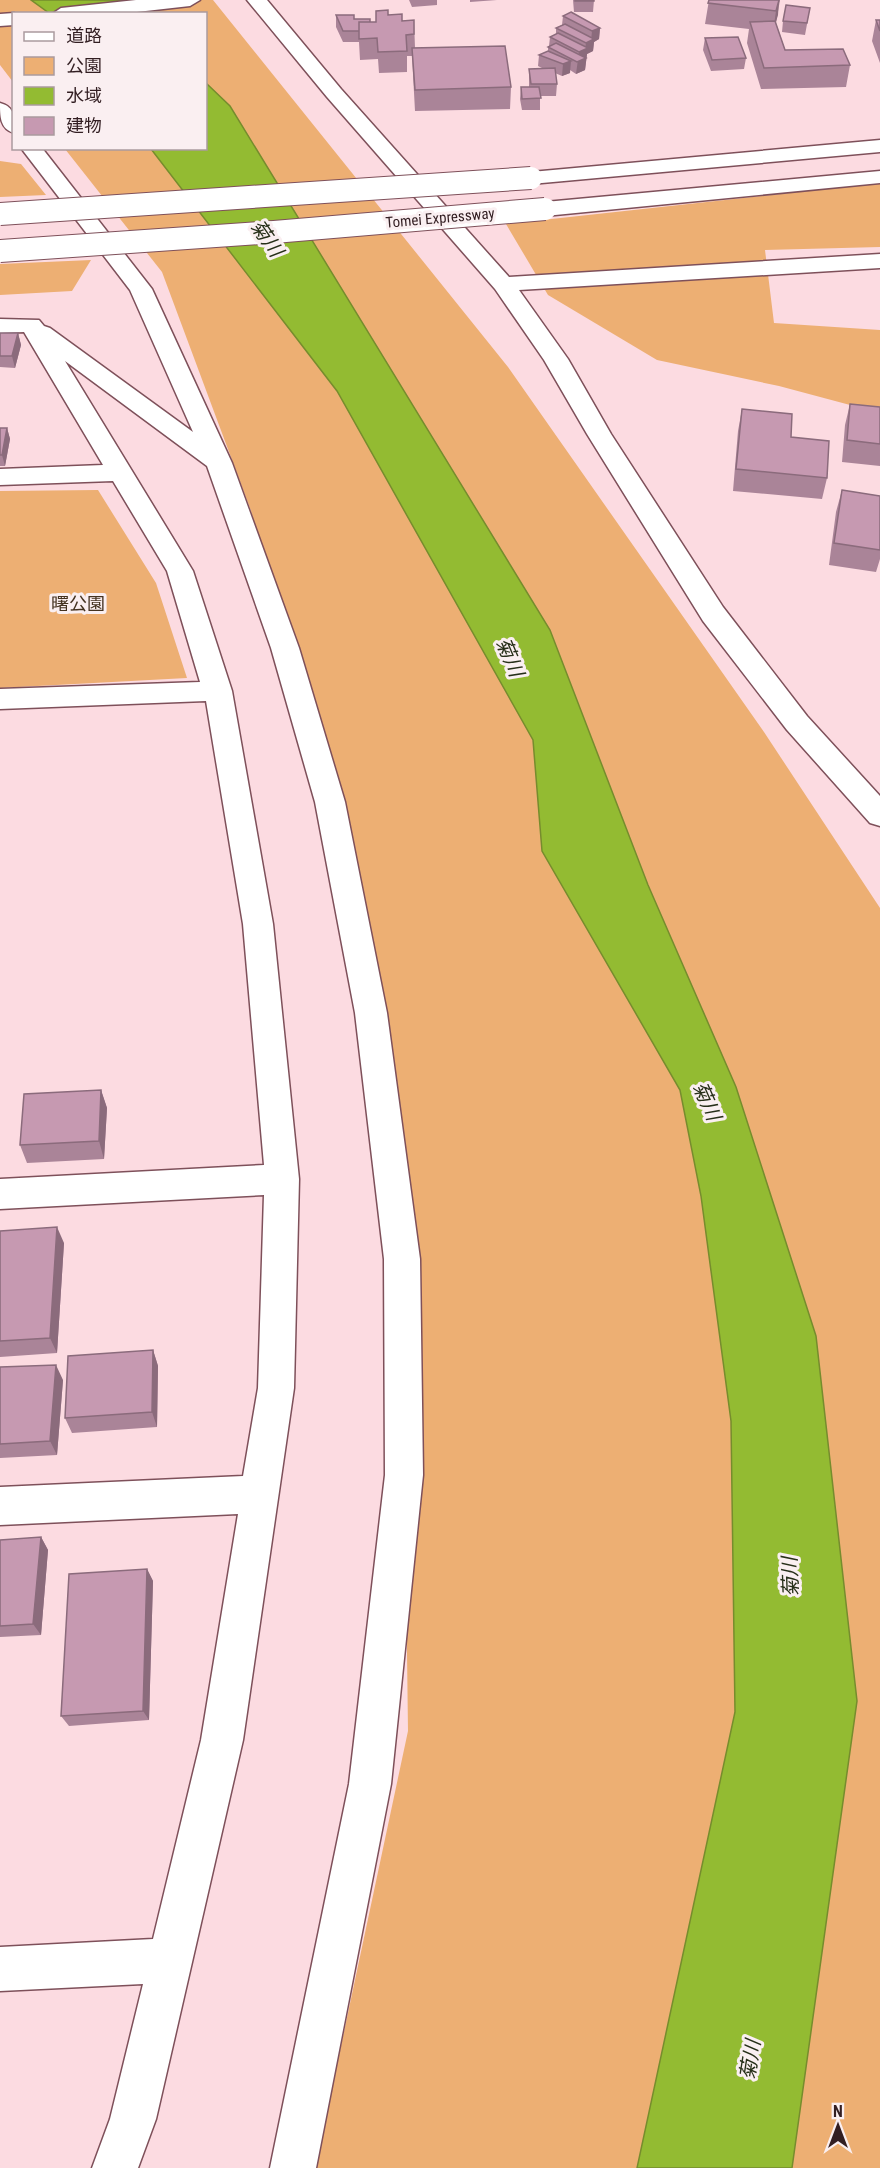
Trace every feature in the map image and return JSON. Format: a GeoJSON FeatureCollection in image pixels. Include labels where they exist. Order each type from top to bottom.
{"type":"FeatureCollection","features":[{"type":"Feature","properties":{"kind":"main road"},"geometry":{"type":"LineString","coordinates":[[80,12],[190,0]]}},
{"type":"Feature","properties":{"kind":"main road"},"geometry":{"type":"LineString","coordinates":[[256,0],[334,93],[503,284],[556,359],[610,452],[713,614],[797,723],[880,815]]}},
{"type":"Feature","properties":{"kind":"main road"},"geometry":{"type":"LineString","coordinates":[[0,109],[12,124]]}},
{"type":"Feature","properties":{"kind":"main road","name":"Tomei Expressway"},"geometry":{"type":"LineString","coordinates":[[0,214],[531,178],[880,146]]}},
{"type":"Feature","properties":{"kind":"main road"},"geometry":{"type":"LineString","coordinates":[[33,150],[141,289],[219,463],[285,648],[330,802],[371,1013],[402,1259],[404,1475],[370,1784],[292,2168]]}},
{"type":"Feature","properties":{"kind":"main road","name":"Tomei Expressway"},"geometry":{"type":"LineString","coordinates":[[0,251],[274,232],[880,177]]}},
{"type":"Feature","properties":{"kind":"main road"},"geometry":{"type":"LineString","coordinates":[[503,284],[880,261]]}},
{"type":"Feature","properties":{"kind":"main road"},"geometry":{"type":"LineString","coordinates":[[15,325],[178,431],[219,463]]}},
{"type":"Feature","properties":{"kind":"main road"},"geometry":{"type":"LineString","coordinates":[[15,325],[121,472],[180,571],[218,691],[258,924],[282,1179],[276,1388],[222,1740],[133,2119],[115,2168]]}},
{"type":"Feature","properties":{"kind":"main road"},"geometry":{"type":"LineString","coordinates":[[0,477],[121,472]]}},
{"type":"Feature","properties":{"kind":"main road"},"geometry":{"type":"LineString","coordinates":[[0,699],[218,691]]}},
{"type":"Feature","properties":{"kind":"main road"},"geometry":{"type":"LineString","coordinates":[[0,1194],[282,1179]]}},
{"type":"Feature","properties":{"kind":"main road"},"geometry":{"type":"LineString","coordinates":[[0,1506],[260,1494]]}},
{"type":"Feature","properties":{"kind":"main road"},"geometry":{"type":"LineString","coordinates":[[0,1969],[170,1960]]}},
{"type":"Feature","properties":{"kind":"green space"},"geometry":{"type":"Polygon","coordinates":[[[0,0],[213,0],[508,367],[764,732],[880,908],[880,2168],[315,2168],[408,1731],[402,1259],[325,782],[251,511],[162,272],[66,150],[207,150],[207,12],[12,12],[12,81],[0,65],[0,0]]]}},
{"type":"Feature","properties":{"kind":"green space"},"geometry":{"type":"Polygon","coordinates":[[[0,161],[21,164],[46,195],[0,197],[0,161]]]}},
{"type":"Feature","properties":{"kind":"green space"},"geometry":{"type":"Polygon","coordinates":[[[880,183],[880,247],[765,250],[774,323],[880,330],[880,413],[779,386],[657,360],[548,295],[506,224],[880,183]]]}},
{"type":"Feature","properties":{"kind":"green space"},"geometry":{"type":"Polygon","coordinates":[[[91,260],[72,291],[0,295],[0,264],[91,260]]]}},
{"type":"Feature","properties":{"kind":"green space","name":"曙公園"},"geometry":{"type":"Polygon","coordinates":[[[98,490],[156,583],[187,678],[0,688],[0,491],[98,490]]]}},
{"type":"Feature","properties":{"kind":"water"},"geometry":{"type":"Polygon","coordinates":[[[31,0],[123,0],[135,12],[48,12],[31,0]]]}},
{"type":"Feature","properties":{"kind":"water","name":"菊川"},"geometry":{"type":"Polygon","coordinates":[[[207,84],[230,106],[550,630],[648,885],[736,1087],[816,1336],[857,1701],[792,2168],[637,2168],[735,1712],[731,1421],[701,1196],[680,1090],[542,851],[533,740],[337,391],[152,150],[207,150],[207,84]]]}},
{"type":"Feature","properties":{"kind":"building"},"geometry":{"type":"Polygon","coordinates":[[[709,0],[779,0],[776,11],[708,3],[709,0]]]}},
{"type":"Feature","properties":{"kind":"building"},"geometry":{"type":"Polygon","coordinates":[[[786,5],[810,8],[807,23],[783,21],[786,5]]]}},
{"type":"Feature","properties":{"kind":"building"},"geometry":{"type":"Polygon","coordinates":[[[388,10],[388,15],[402,14],[402,21],[414,20],[414,34],[406,35],[407,51],[378,52],[377,38],[359,39],[359,22],[376,22],[376,11],[388,10]]]}},
{"type":"Feature","properties":{"kind":"building"},"geometry":{"type":"Polygon","coordinates":[[[571,12],[600,28],[592,31],[563,16],[571,12]]]}},
{"type":"Feature","properties":{"kind":"building"},"geometry":{"type":"Polygon","coordinates":[[[336,15],[354,15],[354,19],[370,19],[370,22],[359,22],[359,31],[343,31],[336,15]]]}},
{"type":"Feature","properties":{"kind":"building"},"geometry":{"type":"Polygon","coordinates":[[[775,21],[785,50],[843,49],[850,65],[764,68],[750,22],[775,21]]]}},
{"type":"Feature","properties":{"kind":"building"},"geometry":{"type":"Polygon","coordinates":[[[565,24],[594,39],[586,43],[556,28],[565,24]]]}},
{"type":"Feature","properties":{"kind":"building"},"geometry":{"type":"Polygon","coordinates":[[[558,33],[588,48],[579,52],[550,37],[558,33]]]}},
{"type":"Feature","properties":{"kind":"building"},"geometry":{"type":"Polygon","coordinates":[[[738,37],[746,58],[712,60],[705,38],[738,37]]]}},
{"type":"Feature","properties":{"kind":"building"},"geometry":{"type":"Polygon","coordinates":[[[556,43],[586,58],[577,62],[548,47],[556,43]]]}},
{"type":"Feature","properties":{"kind":"building"},"geometry":{"type":"Polygon","coordinates":[[[505,46],[511,87],[415,90],[412,48],[505,46]]]}},
{"type":"Feature","properties":{"kind":"building"},"geometry":{"type":"Polygon","coordinates":[[[548,51],[571,61],[563,64],[539,55],[548,51]]]}},
{"type":"Feature","properties":{"kind":"building"},"geometry":{"type":"Polygon","coordinates":[[[555,68],[557,84],[531,84],[529,69],[555,68]]]}},
{"type":"Feature","properties":{"kind":"building"},"geometry":{"type":"Polygon","coordinates":[[[521,87],[539,87],[541,98],[522,99],[521,87]]]}},
{"type":"Feature","properties":{"kind":"building"},"geometry":{"type":"Polygon","coordinates":[[[0,333],[18,333],[12,356],[0,356],[0,333]]]}},
{"type":"Feature","properties":{"kind":"building"},"geometry":{"type":"Polygon","coordinates":[[[850,404],[880,407],[880,444],[847,440],[850,404]]]}},
{"type":"Feature","properties":{"kind":"building"},"geometry":{"type":"Polygon","coordinates":[[[742,409],[792,414],[791,437],[829,441],[827,478],[736,469],[742,409]]]}},
{"type":"Feature","properties":{"kind":"building"},"geometry":{"type":"Polygon","coordinates":[[[0,428],[7,428],[2,455],[0,455],[0,428]]]}},
{"type":"Feature","properties":{"kind":"building"},"geometry":{"type":"Polygon","coordinates":[[[842,490],[880,496],[880,550],[834,543],[842,490]]]}},
{"type":"Feature","properties":{"kind":"building"},"geometry":{"type":"Polygon","coordinates":[[[101,1090],[99,1141],[20,1145],[24,1094],[101,1090]]]}},
{"type":"Feature","properties":{"kind":"building"},"geometry":{"type":"Polygon","coordinates":[[[57,1227],[50,1338],[0,1341],[0,1231],[57,1227]]]}},
{"type":"Feature","properties":{"kind":"building"},"geometry":{"type":"Polygon","coordinates":[[[153,1350],[152,1412],[65,1418],[68,1356],[153,1350]]]}},
{"type":"Feature","properties":{"kind":"building"},"geometry":{"type":"Polygon","coordinates":[[[56,1365],[50,1441],[0,1444],[0,1367],[56,1365]]]}},
{"type":"Feature","properties":{"kind":"building"},"geometry":{"type":"Polygon","coordinates":[[[41,1537],[33,1624],[0,1626],[0,1540],[41,1537]]]}},
{"type":"Feature","properties":{"kind":"building"},"geometry":{"type":"Polygon","coordinates":[[[147,1569],[143,1711],[61,1716],[69,1574],[147,1569]]]}}]}
